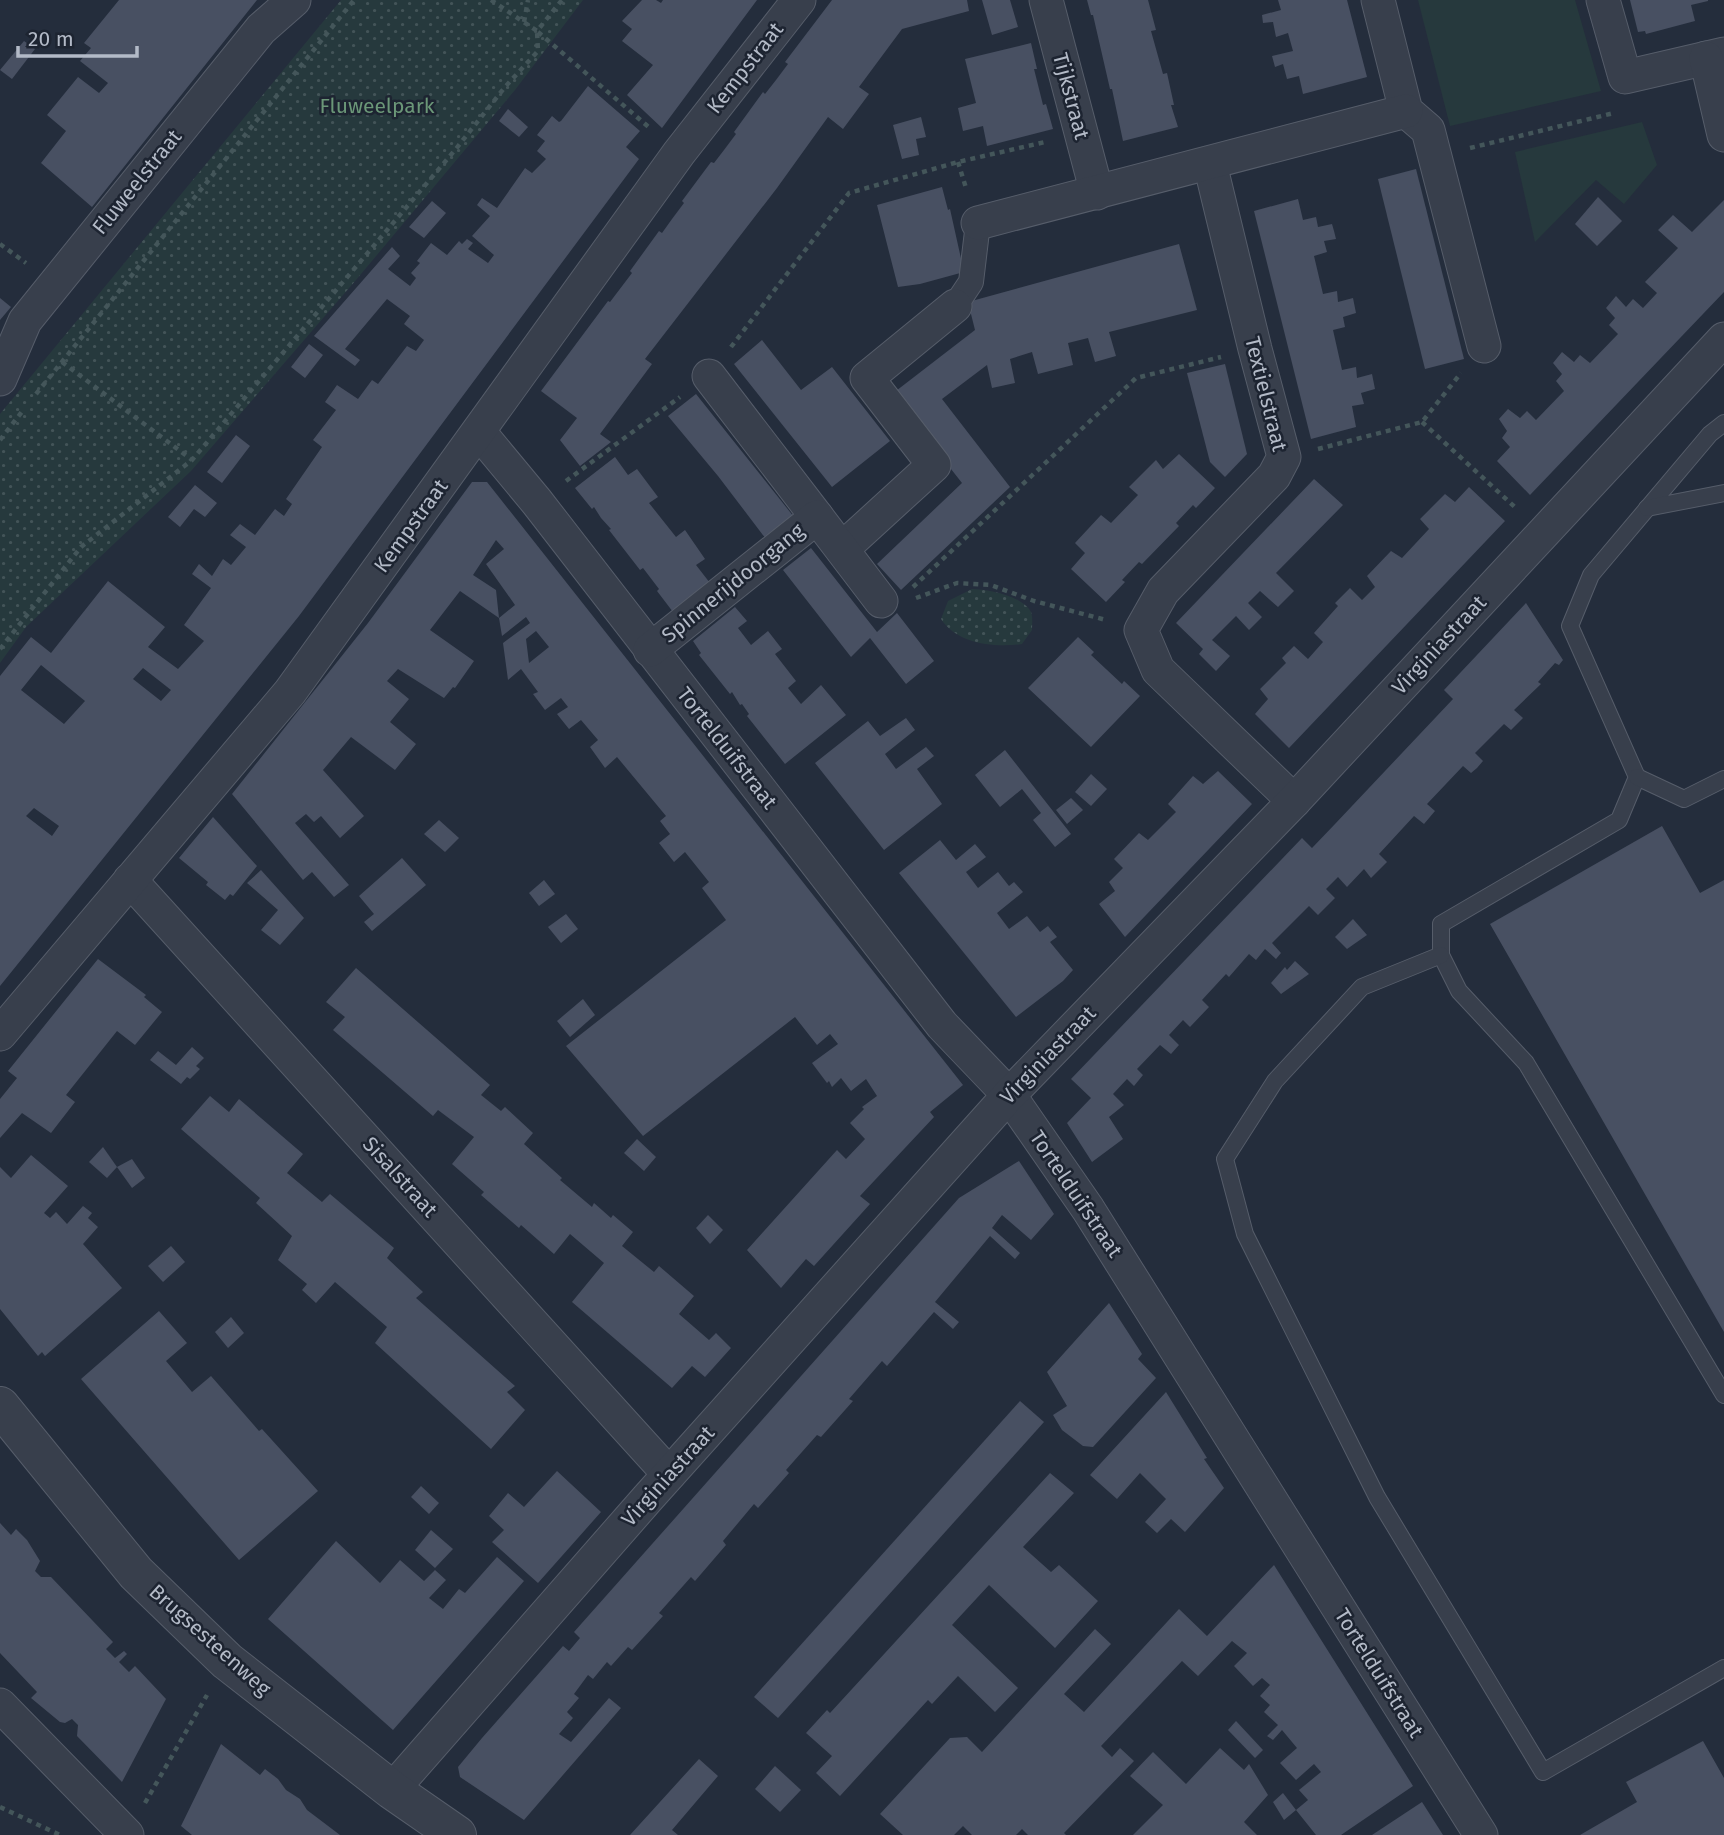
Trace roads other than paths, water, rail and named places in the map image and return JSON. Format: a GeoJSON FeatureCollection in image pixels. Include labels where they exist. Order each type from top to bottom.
{"type":"FeatureCollection","features":[{"type":"Feature","properties":{"kind":"street","name":"Fluweelstraat"},"geometry":{"type":"LineString","coordinates":[[0,379],[25,321],[261,29],[294,0]]}},
{"type":"Feature","properties":{"kind":"street","name":"Kempstraat"},"geometry":{"type":"LineString","coordinates":[[0,1034],[290,692],[679,153],[799,0]]}},
{"type":"Feature","properties":{"kind":"street","name":"Tijkstraat"},"geometry":{"type":"LineString","coordinates":[[1046,0],[1097,192]]}},
{"type":"Feature","properties":{"kind":"street"},"geometry":{"type":"LineString","coordinates":[[1378,0],[1406,111],[1428,130],[1484,346]]}},
{"type":"Feature","properties":{"kind":"street"},"geometry":{"type":"LineString","coordinates":[[1603,0],[1625,77],[1715,56],[1724,135]]}},
{"type":"Feature","properties":{"kind":"street"},"geometry":{"type":"LineString","coordinates":[[842,549],[934,466],[866,378],[955,306],[971,282],[978,223],[1406,111]]}},
{"type":"Feature","properties":{"kind":"street","name":"Textielstraat"},"geometry":{"type":"LineString","coordinates":[[1210,164],[1284,457],[1274,476],[1163,591],[1141,630],[1158,670],[1294,801]]}},
{"type":"Feature","properties":{"kind":"street","name":"Virginiastraat"},"geometry":{"type":"LineString","coordinates":[[392,1790],[669,1474],[1009,1095],[1294,801],[1724,339]]}},
{"type":"Feature","properties":{"kind":"street","name":"Spinnerijdoorgang"},"geometry":{"type":"LineString","coordinates":[[709,376],[881,601]]}},
{"type":"Feature","properties":{"kind":"street","name":"Tortelduifstraat"},"geometry":{"type":"LineString","coordinates":[[478,432],[537,502],[942,1025],[1009,1095],[1088,1209],[1481,1835]]}},
{"type":"Feature","properties":{"kind":"street","name":"Spinnerijdoorgang"},"geometry":{"type":"LineString","coordinates":[[650,650],[817,517]]}},
{"type":"Feature","properties":{"kind":"street","name":"Sisalstraat"},"geometry":{"type":"LineString","coordinates":[[130,880],[669,1474]]}},
{"type":"Feature","properties":{"kind":"street","name":"Brugsesteenweg"},"geometry":{"type":"LineString","coordinates":[[0,1406],[136,1573],[227,1661],[392,1790],[457,1835]]}},
{"type":"Feature","properties":{"kind":"street"},"geometry":{"type":"LineString","coordinates":[[0,1705],[127,1834]]}},
{"type":"Feature","properties":{"kind":"lane"},"geometry":{"type":"LineString","coordinates":[[1724,423],[1710,434],[1591,575],[1570,626],[1637,777],[1684,799],[1724,779]]}},
{"type":"Feature","properties":{"kind":"lane"},"geometry":{"type":"LineString","coordinates":[[1647,508],[1724,493]]}},
{"type":"Feature","properties":{"kind":"lane"},"geometry":{"type":"LineString","coordinates":[[1637,777],[1619,820],[1441,924],[1441,955],[1459,991],[1526,1063],[1724,1395]]}},
{"type":"Feature","properties":{"kind":"lane"},"geometry":{"type":"LineString","coordinates":[[1441,955],[1362,987],[1275,1081],[1225,1159],[1245,1234],[1377,1497],[1543,1772],[1724,1668]]}},
{"type":"Feature","properties":{"kind":"park label","name":"Fluweelpark"},"geometry":{"type":"Point","coordinates":[377,106]}}]}
